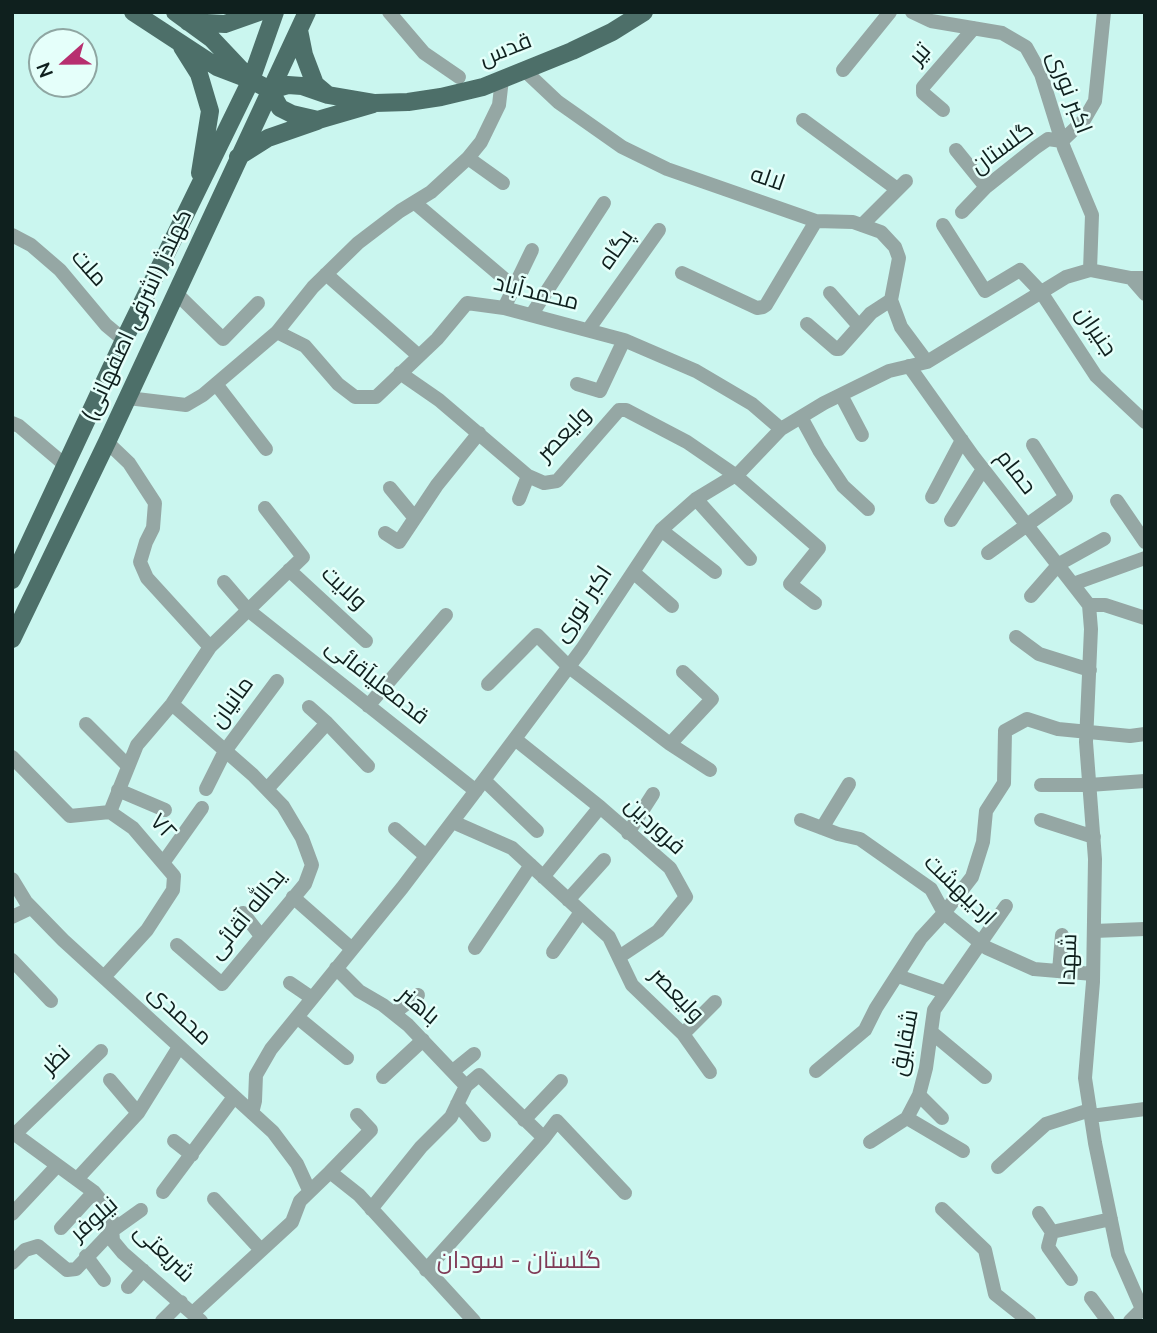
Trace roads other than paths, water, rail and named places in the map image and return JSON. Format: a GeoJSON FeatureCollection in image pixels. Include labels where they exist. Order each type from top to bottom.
{"type":"FeatureCollection","features":[{"type":"Feature","properties":{"kind":"main road"},"geometry":{"type":"LineString","coordinates":[[133,12],[217,67],[270,90],[280,108],[318,120]]}},
{"type":"Feature","properties":{"kind":"main road"},"geometry":{"type":"LineString","coordinates":[[182,17],[225,23],[260,12]]}},
{"type":"Feature","properties":{"kind":"main road","name":"کهندژ (اشرفی اصفهانی)"},"geometry":{"type":"LineString","coordinates":[[12,580],[124,340],[251,80],[275,12]]}},
{"type":"Feature","properties":{"kind":"main road","name":"کهندژ (اشرفی اصفهانی)"},"geometry":{"type":"LineString","coordinates":[[12,639],[128,398],[307,12]]}},
{"type":"Feature","properties":{"kind":"main road","name":"قدس"},"geometry":{"type":"LineString","coordinates":[[375,103],[408,102],[483,87],[612,32],[644,12]]}},
{"type":"Feature","properties":{"kind":"main road"},"geometry":{"type":"LineString","coordinates":[[182,17],[212,39],[251,80]]}},
{"type":"Feature","properties":{"kind":"main road"},"geometry":{"type":"LineString","coordinates":[[299,30],[304,55],[315,83],[328,95]]}},
{"type":"Feature","properties":{"kind":"main road"},"geometry":{"type":"LineString","coordinates":[[180,44],[200,74],[210,111],[197,193]]}},
{"type":"Feature","properties":{"kind":"main road"},"geometry":{"type":"LineString","coordinates":[[270,90],[288,85],[302,86],[328,95],[375,103]]}},
{"type":"Feature","properties":{"kind":"main road"},"geometry":{"type":"LineString","coordinates":[[238,157],[268,138],[375,103]]}},
{"type":"Feature","properties":{"kind":"street"},"geometry":{"type":"LineString","coordinates":[[389,12],[424,53],[459,77]]}},
{"type":"Feature","properties":{"kind":"street"},"geometry":{"type":"LineString","coordinates":[[843,70],[890,12]]}},
{"type":"Feature","properties":{"kind":"street","name":"اکبر نوری"},"geometry":{"type":"LineString","coordinates":[[252,1113],[256,1075],[271,1049],[453,822],[569,667],[661,530],[696,499],[735,475],[781,429],[888,371],[927,362],[1066,277],[1090,270],[1092,215],[1062,141],[1041,74],[1026,47],[1002,33],[912,12]]}},
{"type":"Feature","properties":{"kind":"street","name":"گلستان"},"geometry":{"type":"LineString","coordinates":[[962,212],[986,187],[1048,138],[1062,141],[1084,120],[1096,101],[1104,12]]}},
{"type":"Feature","properties":{"kind":"street","name":"تیر"},"geometry":{"type":"LineString","coordinates":[[943,110],[923,93],[923,88],[974,28]]}},
{"type":"Feature","properties":{"kind":"street","name":"لاله"},"geometry":{"type":"LineString","coordinates":[[524,70],[558,102],[622,147],[667,169],[816,220],[863,224],[881,232],[895,247],[899,258],[891,300]]}},
{"type":"Feature","properties":{"kind":"street"},"geometry":{"type":"LineString","coordinates":[[128,398],[186,405],[216,384],[277,332],[313,287],[358,243],[431,192],[468,158],[481,142],[499,105],[502,79]]}},
{"type":"Feature","properties":{"kind":"street"},"geometry":{"type":"LineString","coordinates":[[803,120],[901,185],[863,224]]}},
{"type":"Feature","properties":{"kind":"street"},"geometry":{"type":"LineString","coordinates":[[956,149],[986,187]]}},
{"type":"Feature","properties":{"kind":"street"},"geometry":{"type":"LineString","coordinates":[[468,158],[503,184]]}},
{"type":"Feature","properties":{"kind":"street"},"geometry":{"type":"LineString","coordinates":[[415,202],[514,287]]}},
{"type":"Feature","properties":{"kind":"street"},"geometry":{"type":"LineString","coordinates":[[532,314],[604,202]]}},
{"type":"Feature","properties":{"kind":"street"},"geometry":{"type":"LineString","coordinates":[[682,273],[757,308],[763,307],[816,220]]}},
{"type":"Feature","properties":{"kind":"street","name":"جنیران"},"geometry":{"type":"LineString","coordinates":[[943,225],[985,291],[1020,270],[1041,292],[1097,376],[1145,422]]}},
{"type":"Feature","properties":{"kind":"street","name":"پگاه"},"geometry":{"type":"LineString","coordinates":[[588,330],[659,230]]}},
{"type":"Feature","properties":{"kind":"street","name":"ملت"},"geometry":{"type":"LineString","coordinates":[[12,235],[31,245],[60,270],[106,325],[124,340]]}},
{"type":"Feature","properties":{"kind":"street"},"geometry":{"type":"LineString","coordinates":[[504,307],[532,250]]}},
{"type":"Feature","properties":{"kind":"street"},"geometry":{"type":"LineString","coordinates":[[1090,270],[1138,278],[1145,294]]}},
{"type":"Feature","properties":{"kind":"street"},"geometry":{"type":"LineString","coordinates":[[326,274],[419,356]]}},
{"type":"Feature","properties":{"kind":"street"},"geometry":{"type":"LineString","coordinates":[[176,293],[223,339],[258,303]]}},
{"type":"Feature","properties":{"kind":"street"},"geometry":{"type":"LineString","coordinates":[[830,293],[859,326]]}},
{"type":"Feature","properties":{"kind":"street"},"geometry":{"type":"LineString","coordinates":[[807,324],[839,349],[872,313],[891,300],[901,327],[927,362]]}},
{"type":"Feature","properties":{"kind":"street","name":"محمدآباد"},"geometry":{"type":"LineString","coordinates":[[277,332],[305,346],[338,384],[355,397],[376,397],[437,339],[467,303],[504,307],[624,340],[696,371],[752,404],[781,429]]}},
{"type":"Feature","properties":{"kind":"street"},"geometry":{"type":"LineString","coordinates":[[577,384],[600,391],[624,340]]}},
{"type":"Feature","properties":{"kind":"street","name":"حمام"},"geometry":{"type":"LineString","coordinates":[[909,366],[983,468],[1089,605]]}},
{"type":"Feature","properties":{"kind":"street","name":"ولیعصر"},"geometry":{"type":"LineString","coordinates":[[400,373],[439,400],[528,476],[544,483],[557,481],[619,410],[626,410],[687,442],[735,475]]}},
{"type":"Feature","properties":{"kind":"street"},"geometry":{"type":"LineString","coordinates":[[216,384],[266,449]]}},
{"type":"Feature","properties":{"kind":"street"},"geometry":{"type":"LineString","coordinates":[[841,395],[862,435]]}},
{"type":"Feature","properties":{"kind":"street"},"geometry":{"type":"LineString","coordinates":[[801,417],[818,450],[843,486],[868,509]]}},
{"type":"Feature","properties":{"kind":"street"},"geometry":{"type":"LineString","coordinates":[[12,423],[65,465]]}},
{"type":"Feature","properties":{"kind":"street"},"geometry":{"type":"LineString","coordinates":[[385,533],[399,542],[414,517],[479,433]]}},
{"type":"Feature","properties":{"kind":"street"},"geometry":{"type":"LineString","coordinates":[[932,496],[962,440]]}},
{"type":"Feature","properties":{"kind":"street"},"geometry":{"type":"LineString","coordinates":[[107,442],[129,463],[155,503],[153,528],[140,562],[147,578],[210,647]]}},
{"type":"Feature","properties":{"kind":"street"},"geometry":{"type":"LineString","coordinates":[[988,553],[1066,497],[1033,445]]}},
{"type":"Feature","properties":{"kind":"street"},"geometry":{"type":"LineString","coordinates":[[951,520],[983,468]]}},
{"type":"Feature","properties":{"kind":"street"},"geometry":{"type":"LineString","coordinates":[[735,475],[819,548],[790,584],[815,603]]}},
{"type":"Feature","properties":{"kind":"street"},"geometry":{"type":"LineString","coordinates":[[519,499],[528,476]]}},
{"type":"Feature","properties":{"kind":"street"},"geometry":{"type":"LineString","coordinates":[[390,488],[414,517]]}},
{"type":"Feature","properties":{"kind":"street"},"geometry":{"type":"LineString","coordinates":[[696,499],[750,559]]}},
{"type":"Feature","properties":{"kind":"street"},"geometry":{"type":"LineString","coordinates":[[1117,501],[1145,542]]}},
{"type":"Feature","properties":{"kind":"street"},"geometry":{"type":"LineString","coordinates":[[12,757],[69,816],[110,812],[137,745],[172,704],[210,647],[303,557],[265,508]]}},
{"type":"Feature","properties":{"kind":"street"},"geometry":{"type":"LineString","coordinates":[[661,530],[715,572]]}},
{"type":"Feature","properties":{"kind":"street"},"geometry":{"type":"LineString","coordinates":[[1031,596],[1059,564],[1104,539]]}},
{"type":"Feature","properties":{"kind":"street"},"geometry":{"type":"LineString","coordinates":[[1073,584],[1145,558]]}},
{"type":"Feature","properties":{"kind":"street","name":"ولایت"},"geometry":{"type":"LineString","coordinates":[[289,570],[366,641]]}},
{"type":"Feature","properties":{"kind":"street"},"geometry":{"type":"LineString","coordinates":[[633,572],[672,606]]}},
{"type":"Feature","properties":{"kind":"street","name":"قدمعلیآقائی"},"geometry":{"type":"LineString","coordinates":[[224,582],[247,610],[368,706],[480,786],[537,831]]}},
{"type":"Feature","properties":{"kind":"street"},"geometry":{"type":"LineString","coordinates":[[1089,605],[1105,604],[1145,618]]}},
{"type":"Feature","properties":{"kind":"street","name":"شهدا"},"geometry":{"type":"LineString","coordinates":[[1089,605],[1091,629],[1087,732],[1094,837],[1094,931],[1085,1078],[1118,1254],[1143,1308]]}},
{"type":"Feature","properties":{"kind":"street"},"geometry":{"type":"LineString","coordinates":[[368,706],[446,615]]}},
{"type":"Feature","properties":{"kind":"street"},"geometry":{"type":"LineString","coordinates":[[488,684],[537,635],[569,667],[670,744],[709,770]]}},
{"type":"Feature","properties":{"kind":"street"},"geometry":{"type":"LineString","coordinates":[[1016,637],[1040,653],[1090,670]]}},
{"type":"Feature","properties":{"kind":"street"},"geometry":{"type":"LineString","coordinates":[[670,744],[712,699],[682,671]]}},
{"type":"Feature","properties":{"kind":"street","name":"مانیان"},"geometry":{"type":"LineString","coordinates":[[206,789],[226,751],[277,681]]}},
{"type":"Feature","properties":{"kind":"street","name":"یدالله آقائی"},"geometry":{"type":"LineString","coordinates":[[172,704],[283,806],[302,838],[312,865],[305,884],[222,984],[177,945]]}},
{"type":"Feature","properties":{"kind":"street"},"geometry":{"type":"LineString","coordinates":[[309,707],[368,766]]}},
{"type":"Feature","properties":{"kind":"street"},"geometry":{"type":"LineString","coordinates":[[816,1071],[865,1030],[920,938],[972,877],[983,842],[986,811],[1004,783],[1005,731],[1027,719],[1058,729],[1129,736],[1145,734]]}},
{"type":"Feature","properties":{"kind":"street"},"geometry":{"type":"LineString","coordinates":[[86,723],[128,766]]}},
{"type":"Feature","properties":{"kind":"street"},"geometry":{"type":"LineString","coordinates":[[267,789],[327,723]]}},
{"type":"Feature","properties":{"kind":"street","name":"فروردین"},"geometry":{"type":"LineString","coordinates":[[515,739],[600,807],[670,868],[686,897],[658,931],[619,957]]}},
{"type":"Feature","properties":{"kind":"street"},"geometry":{"type":"LineString","coordinates":[[1041,785],[1145,781]]}},
{"type":"Feature","properties":{"kind":"street"},"geometry":{"type":"LineString","coordinates":[[822,828],[849,784]]}},
{"type":"Feature","properties":{"kind":"street"},"geometry":{"type":"LineString","coordinates":[[118,790],[165,810]]}},
{"type":"Feature","properties":{"kind":"street"},"geometry":{"type":"LineString","coordinates":[[628,833],[653,794]]}},
{"type":"Feature","properties":{"kind":"street"},"geometry":{"type":"LineString","coordinates":[[543,877],[600,807]]}},
{"type":"Feature","properties":{"kind":"street"},"geometry":{"type":"LineString","coordinates":[[163,863],[202,808]]}},
{"type":"Feature","properties":{"kind":"street","name":"۷۲"},"geometry":{"type":"LineString","coordinates":[[104,978],[147,930],[173,890],[174,876],[133,828],[110,812]]}},
{"type":"Feature","properties":{"kind":"street","name":"اردیبهشت"},"geometry":{"type":"LineString","coordinates":[[801,820],[860,839],[931,889],[944,913],[980,944],[1034,969],[1093,974]]}},
{"type":"Feature","properties":{"kind":"street"},"geometry":{"type":"LineString","coordinates":[[1041,820],[1094,837]]}},
{"type":"Feature","properties":{"kind":"street","name":"ولیعصر"},"geometry":{"type":"LineString","coordinates":[[453,822],[512,848],[609,937],[632,985],[683,1034],[710,1072]]}},
{"type":"Feature","properties":{"kind":"street"},"geometry":{"type":"LineString","coordinates":[[395,829],[426,856]]}},
{"type":"Feature","properties":{"kind":"street"},"geometry":{"type":"LineString","coordinates":[[568,900],[604,860]]}},
{"type":"Feature","properties":{"kind":"street"},"geometry":{"type":"LineString","coordinates":[[475,948],[530,865]]}},
{"type":"Feature","properties":{"kind":"street","name":"محمدی"},"geometry":{"type":"LineString","coordinates":[[12,879],[32,908],[104,978],[273,1132],[298,1164],[309,1190]]}},
{"type":"Feature","properties":{"kind":"street"},"geometry":{"type":"LineString","coordinates":[[293,897],[352,949]]}},
{"type":"Feature","properties":{"kind":"street","name":"شقایق"},"geometry":{"type":"LineString","coordinates":[[870,1142],[907,1118],[919,1095],[934,1010],[1006,906]]}},
{"type":"Feature","properties":{"kind":"street"},"geometry":{"type":"LineString","coordinates":[[12,917],[32,908]]}},
{"type":"Feature","properties":{"kind":"street"},"geometry":{"type":"LineString","coordinates":[[553,952],[581,912]]}},
{"type":"Feature","properties":{"kind":"street"},"geometry":{"type":"LineString","coordinates":[[243,913],[261,936]]}},
{"type":"Feature","properties":{"kind":"street"},"geometry":{"type":"LineString","coordinates":[[1094,931],[1145,929]]}},
{"type":"Feature","properties":{"kind":"street"},"geometry":{"type":"LineString","coordinates":[[1059,971],[1062,935]]}},
{"type":"Feature","properties":{"kind":"street"},"geometry":{"type":"LineString","coordinates":[[12,960],[51,1001]]}},
{"type":"Feature","properties":{"kind":"street","name":"باهنر"},"geometry":{"type":"LineString","coordinates":[[337,968],[359,991],[394,1013],[424,1040],[466,1086]]}},
{"type":"Feature","properties":{"kind":"street"},"geometry":{"type":"LineString","coordinates":[[898,976],[944,992]]}},
{"type":"Feature","properties":{"kind":"street"},"geometry":{"type":"LineString","coordinates":[[290,983],[312,999]]}},
{"type":"Feature","properties":{"kind":"street"},"geometry":{"type":"LineString","coordinates":[[394,1013],[418,995]]}},
{"type":"Feature","properties":{"kind":"street"},"geometry":{"type":"LineString","coordinates":[[683,1034],[715,1002]]}},
{"type":"Feature","properties":{"kind":"street"},"geometry":{"type":"LineString","coordinates":[[297,1017],[346,1058]]}},
{"type":"Feature","properties":{"kind":"street"},"geometry":{"type":"LineString","coordinates":[[931,1032],[985,1077]]}},
{"type":"Feature","properties":{"kind":"street"},"geometry":{"type":"LineString","coordinates":[[383,1077],[424,1040]]}},
{"type":"Feature","properties":{"kind":"street"},"geometry":{"type":"LineString","coordinates":[[77,1179],[138,1113],[179,1047]]}},
{"type":"Feature","properties":{"kind":"street","name":"نظر"},"geometry":{"type":"LineString","coordinates":[[14,1133],[101,1051]]}},
{"type":"Feature","properties":{"kind":"street"},"geometry":{"type":"LineString","coordinates":[[453,1071],[474,1054]]}},
{"type":"Feature","properties":{"kind":"street"},"geometry":{"type":"LineString","coordinates":[[371,1209],[421,1147],[451,1117],[466,1086],[479,1075],[544,1138]]}},
{"type":"Feature","properties":{"kind":"street"},"geometry":{"type":"LineString","coordinates":[[110,1080],[138,1113]]}},
{"type":"Feature","properties":{"kind":"street"},"geometry":{"type":"LineString","coordinates":[[524,1120],[561,1081]]}},
{"type":"Feature","properties":{"kind":"street"},"geometry":{"type":"LineString","coordinates":[[919,1095],[942,1118]]}},
{"type":"Feature","properties":{"kind":"street"},"geometry":{"type":"LineString","coordinates":[[163,1192],[234,1097]]}},
{"type":"Feature","properties":{"kind":"street"},"geometry":{"type":"LineString","coordinates":[[457,1104],[484,1135]]}},
{"type":"Feature","properties":{"kind":"street"},"geometry":{"type":"LineString","coordinates":[[998,1167],[1046,1124],[1090,1113],[1145,1109]]}},
{"type":"Feature","properties":{"kind":"street"},"geometry":{"type":"LineString","coordinates":[[197,1317],[261,1250],[292,1222],[300,1200],[371,1130],[357,1115]]}},
{"type":"Feature","properties":{"kind":"street"},"geometry":{"type":"LineString","coordinates":[[907,1118],[963,1151]]}},
{"type":"Feature","properties":{"kind":"street"},"geometry":{"type":"LineString","coordinates":[[426,1270],[557,1121],[625,1193]]}},
{"type":"Feature","properties":{"kind":"street","name":"شریعتی"},"geometry":{"type":"LineString","coordinates":[[14,1133],[94,1192],[111,1213],[113,1241],[197,1317]]}},
{"type":"Feature","properties":{"kind":"street"},"geometry":{"type":"LineString","coordinates":[[174,1142],[192,1155]]}},
{"type":"Feature","properties":{"kind":"street"},"geometry":{"type":"LineString","coordinates":[[12,1214],[57,1167]]}},
{"type":"Feature","properties":{"kind":"street"},"geometry":{"type":"LineString","coordinates":[[330,1172],[359,1195],[474,1321]]}},
{"type":"Feature","properties":{"kind":"street"},"geometry":{"type":"LineString","coordinates":[[61,1228],[94,1192]]}},
{"type":"Feature","properties":{"kind":"street"},"geometry":{"type":"LineString","coordinates":[[214,1199],[261,1250]]}},
{"type":"Feature","properties":{"kind":"street"},"geometry":{"type":"LineString","coordinates":[[942,1209],[985,1250],[995,1294],[1029,1321]]}},
{"type":"Feature","properties":{"kind":"street","name":"نیلوفر"},"geometry":{"type":"LineString","coordinates":[[12,1263],[25,1250],[38,1246],[66,1270],[76,1269],[113,1230],[141,1210]]}},
{"type":"Feature","properties":{"kind":"street"},"geometry":{"type":"LineString","coordinates":[[1039,1213],[1052,1232],[1048,1247],[1071,1279]]}},
{"type":"Feature","properties":{"kind":"street"},"geometry":{"type":"LineString","coordinates":[[1052,1232],[1111,1219]]}},
{"type":"Feature","properties":{"kind":"street"},"geometry":{"type":"LineString","coordinates":[[86,1256],[104,1280]]}},
{"type":"Feature","properties":{"kind":"street"},"geometry":{"type":"LineString","coordinates":[[128,1287],[143,1270]]}},
{"type":"Feature","properties":{"kind":"street"},"geometry":{"type":"LineString","coordinates":[[1091,1298],[1108,1321]]}},
{"type":"Feature","properties":{"kind":"street"},"geometry":{"type":"LineString","coordinates":[[162,1321],[181,1302]]}},
{"type":"Feature","properties":{"kind":"street"},"geometry":{"type":"LineString","coordinates":[[1129,1321],[1143,1308]]}},
{"type":"Feature","properties":{"kind":"district","name":"گلستان - سودان"},"geometry":{"type":"Point","coordinates":[519,1262]}}]}
